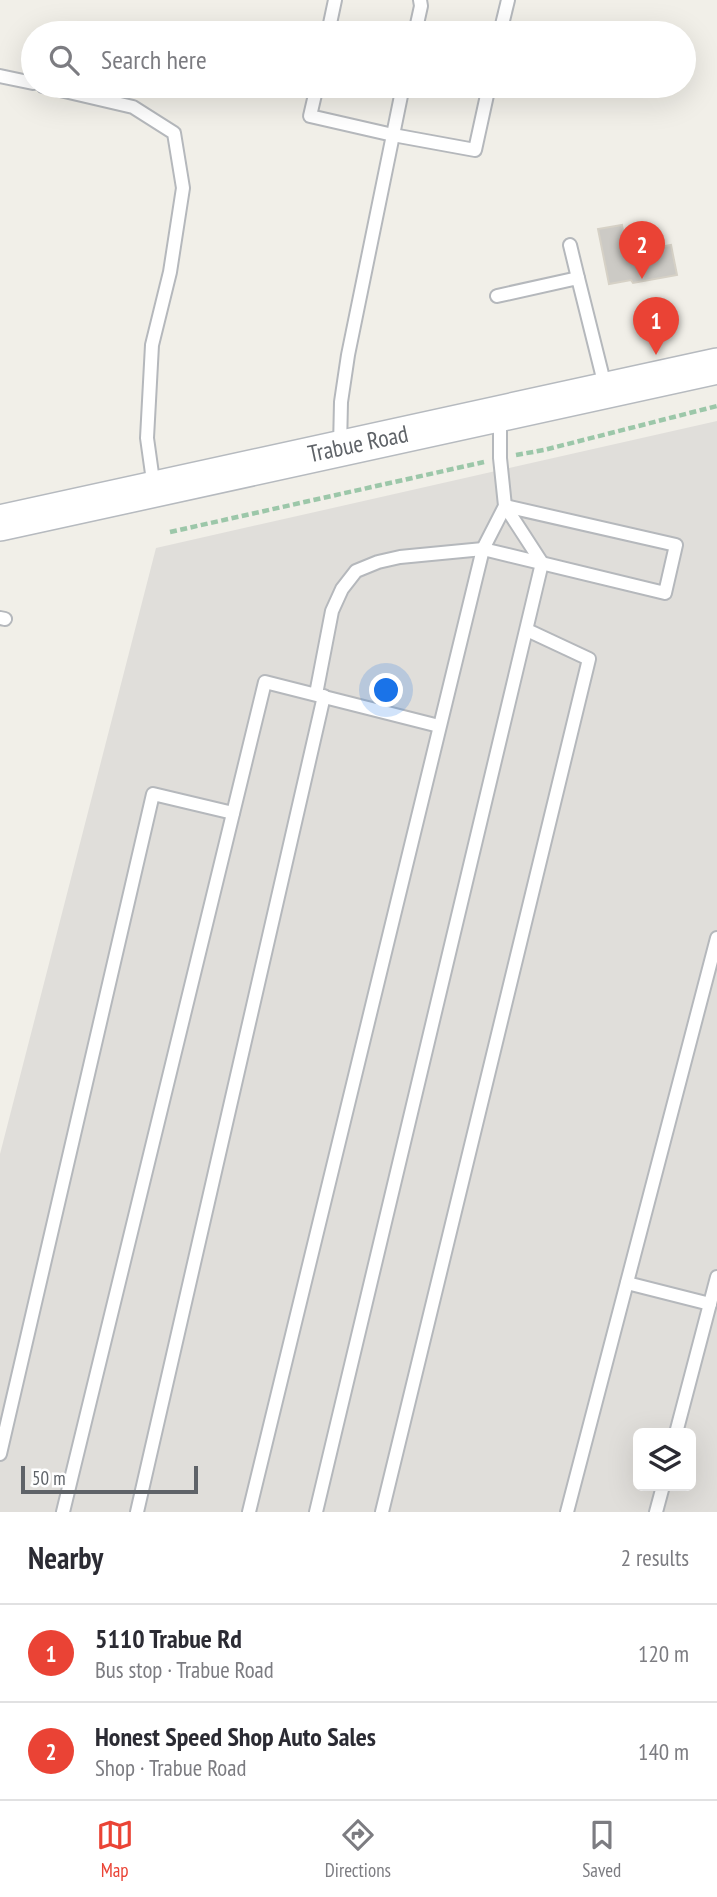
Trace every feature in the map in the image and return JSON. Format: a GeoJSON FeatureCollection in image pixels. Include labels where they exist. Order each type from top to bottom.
{"type":"FeatureCollection","features":[{"type":"Feature","properties":{"kind":"main road","name":"Trabue Road"},"geometry":{"type":"LineString","coordinates":[[0,523],[717,366]]}},
{"type":"Feature","properties":{"kind":"lane"},"geometry":{"type":"LineString","coordinates":[[331,21],[335,0]]}},
{"type":"Feature","properties":{"kind":"lane"},"geometry":{"type":"LineString","coordinates":[[418,21],[420,0]]}},
{"type":"Feature","properties":{"kind":"lane"},"geometry":{"type":"LineString","coordinates":[[503,21],[508,0]]}},
{"type":"Feature","properties":{"kind":"lane"},"geometry":{"type":"LineString","coordinates":[[0,76],[21,80]]}},
{"type":"Feature","properties":{"kind":"lane"},"geometry":{"type":"LineString","coordinates":[[94,98],[133,107],[174,133],[183,188],[170,272],[152,345],[147,438],[154,488]]}},
{"type":"Feature","properties":{"kind":"lane"},"geometry":{"type":"LineString","coordinates":[[314,98],[310,116],[475,150],[486,98]]}},
{"type":"Feature","properties":{"kind":"lane"},"geometry":{"type":"LineString","coordinates":[[340,447],[341,402],[346,364],[401,98]]}},
{"type":"Feature","properties":{"kind":"lane"},"geometry":{"type":"LineString","coordinates":[[570,245],[606,390]]}},
{"type":"Feature","properties":{"kind":"lane"},"geometry":{"type":"LineString","coordinates":[[497,296],[578,278]]}},
{"type":"Feature","properties":{"kind":"lane"},"geometry":{"type":"LineString","coordinates":[[316,1512],[542,564],[506,506],[500,458],[500,413]]}},
{"type":"Feature","properties":{"kind":"lane"},"geometry":{"type":"LineString","coordinates":[[249,1512],[483,549],[506,506]]}},
{"type":"Feature","properties":{"kind":"lane"},"geometry":{"type":"LineString","coordinates":[[137,1512],[320,695],[332,611],[342,589],[356,571],[378,562],[400,557],[483,549],[665,593],[676,545],[506,506]]}},
{"type":"Feature","properties":{"kind":"lane"},"geometry":{"type":"LineString","coordinates":[[382,1512],[589,659],[527,630]]}},
{"type":"Feature","properties":{"kind":"lane"},"geometry":{"type":"LineString","coordinates":[[63,1512],[265,682],[439,726]]}},
{"type":"Feature","properties":{"kind":"lane"},"geometry":{"type":"LineString","coordinates":[[0,1454],[153,794],[233,813]]}},
{"type":"Feature","properties":{"kind":"lane"},"geometry":{"type":"LineString","coordinates":[[567,1512],[717,938]]}},
{"type":"Feature","properties":{"kind":"lane"},"geometry":{"type":"LineString","coordinates":[[677,1428],[717,1277]]}},
{"type":"Feature","properties":{"kind":"lane"},"geometry":{"type":"LineString","coordinates":[[627,1283],[710,1304]]}},
{"type":"Feature","properties":{"kind":"lane"},"geometry":{"type":"LineString","coordinates":[[656,1512],[662,1491]]}},
{"type":"Feature","properties":{"kind":"path"},"geometry":{"type":"LineString","coordinates":[[170,532],[300,501],[544,450],[717,406]]}},
{"type":"Feature","properties":{"kind":"shaded area"},"geometry":{"type":"Polygon","coordinates":[[[717,421],[717,1512],[0,1512],[0,1154],[156,548],[717,421]]]}},
{"type":"Feature","properties":{"kind":"building"},"geometry":{"type":"Polygon","coordinates":[[[622,225],[627,253],[671,245],[677,275],[633,283],[631,280],[609,284],[598,229],[622,225]]]}},
{"type":"Feature","properties":{"kind":"place","name":"Honest Speed Shop Auto Sales"},"geometry":{"type":"Point","coordinates":[642,279]}},
{"type":"Feature","properties":{"kind":"place","name":"5110 Trabue Rd"},"geometry":{"type":"Point","coordinates":[656,355]}}]}
